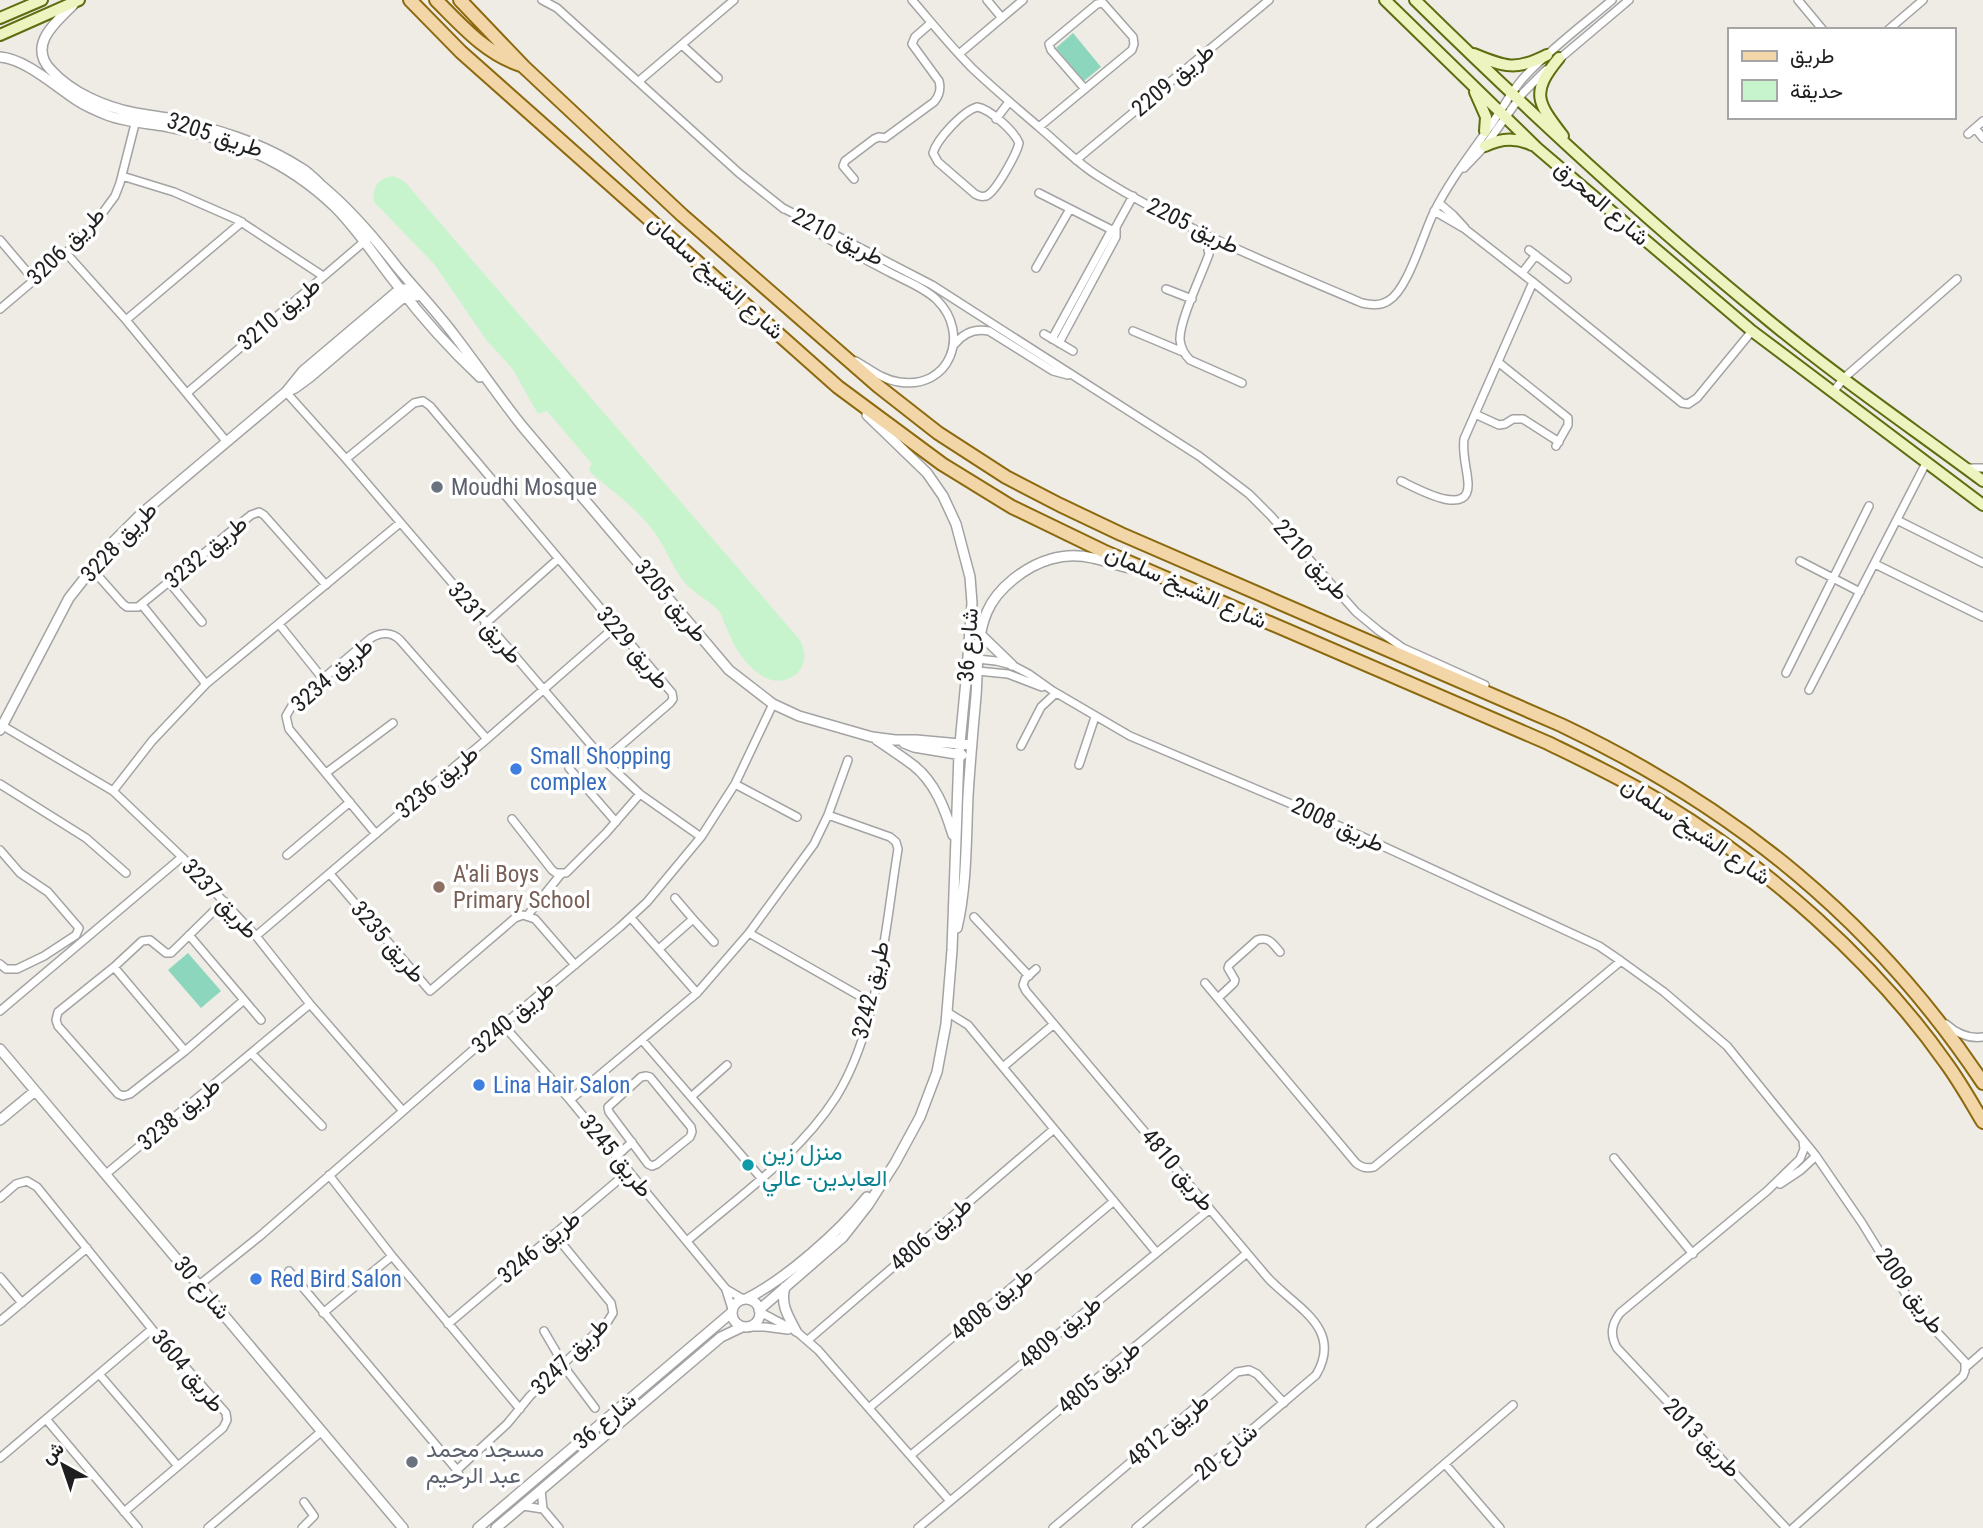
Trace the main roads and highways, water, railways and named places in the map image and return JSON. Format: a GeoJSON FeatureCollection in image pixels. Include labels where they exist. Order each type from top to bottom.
{"type":"FeatureCollection","features":[{"type":"Feature","properties":{"kind":"main road"},"geometry":{"type":"LineString","coordinates":[[0,18],[41,0]]}},
{"type":"Feature","properties":{"kind":"main road"},"geometry":{"type":"LineString","coordinates":[[0,35],[78,0]]}},
{"type":"Feature","properties":{"kind":"main road"},"geometry":{"type":"LineString","coordinates":[[403,0],[423,15]]}},
{"type":"Feature","properties":{"kind":"main road","name":"شارع الشيخ سلمان"},"geometry":{"type":"LineString","coordinates":[[410,0],[461,52],[838,387],[942,464],[1012,507],[1143,569],[1548,743],[1607,772],[1716,838],[1815,918],[1860,962],[1903,1009],[1946,1063],[1983,1122]]}},
{"type":"Feature","properties":{"kind":"main road"},"geometry":{"type":"LineString","coordinates":[[436,0],[488,49],[524,66]]}},
{"type":"Feature","properties":{"kind":"main road","name":"شارع الشيخ سلمان"},"geometry":{"type":"LineString","coordinates":[[460,0],[524,66],[682,215],[829,344],[938,433],[1006,477],[1049,500],[1121,534],[1560,725],[1618,753],[1674,785],[1754,839],[1843,915],[1930,1009],[1983,1083]]}},
{"type":"Feature","properties":{"kind":"main road","name":"شارع المحرق"},"geometry":{"type":"LineString","coordinates":[[1385,0],[1537,148],[1752,331],[1983,505]]}},
{"type":"Feature","properties":{"kind":"main road","name":"شارع المحرق"},"geometry":{"type":"LineString","coordinates":[[1415,0],[1584,163],[1659,229],[1755,309],[1983,481]]}},
{"type":"Feature","properties":{"kind":"main road"},"geometry":{"type":"LineString","coordinates":[[1466,50],[1509,66],[1531,63],[1547,55]]}},
{"type":"Feature","properties":{"kind":"main road"},"geometry":{"type":"LineString","coordinates":[[1559,58],[1542,80],[1540,97],[1549,117],[1584,163]]}},
{"type":"Feature","properties":{"kind":"main road"},"geometry":{"type":"LineString","coordinates":[[1471,84],[1486,117],[1485,131]]}},
{"type":"Feature","properties":{"kind":"main road"},"geometry":{"type":"LineString","coordinates":[[1485,146],[1513,139],[1530,143],[1537,148]]}},
{"type":"Feature","properties":{"kind":"main road"},"geometry":{"type":"LineString","coordinates":[[1926,463],[1937,458],[1952,458]]}},
{"type":"Feature","properties":{"kind":"place","name":"Moudhi Mosque"},"geometry":{"type":"Point","coordinates":[437,487]}},
{"type":"Feature","properties":{"kind":"place","name":"Small Shopping complex"},"geometry":{"type":"Point","coordinates":[516,769]}},
{"type":"Feature","properties":{"kind":"place","name":"A'ali Boys Primary School"},"geometry":{"type":"Point","coordinates":[439,887]}},
{"type":"Feature","properties":{"kind":"place","name":"Lina Hair Salon"},"geometry":{"type":"Point","coordinates":[479,1085]}},
{"type":"Feature","properties":{"kind":"place","name":"منزل زين العابدين- عالي"},"geometry":{"type":"Point","coordinates":[748,1165]}},
{"type":"Feature","properties":{"kind":"place","name":"Red Bird Salon"},"geometry":{"type":"Point","coordinates":[256,1279]}},
{"type":"Feature","properties":{"kind":"place","name":"مسجد محمد عبد الرحيم"},"geometry":{"type":"Point","coordinates":[412,1462]}}]}
